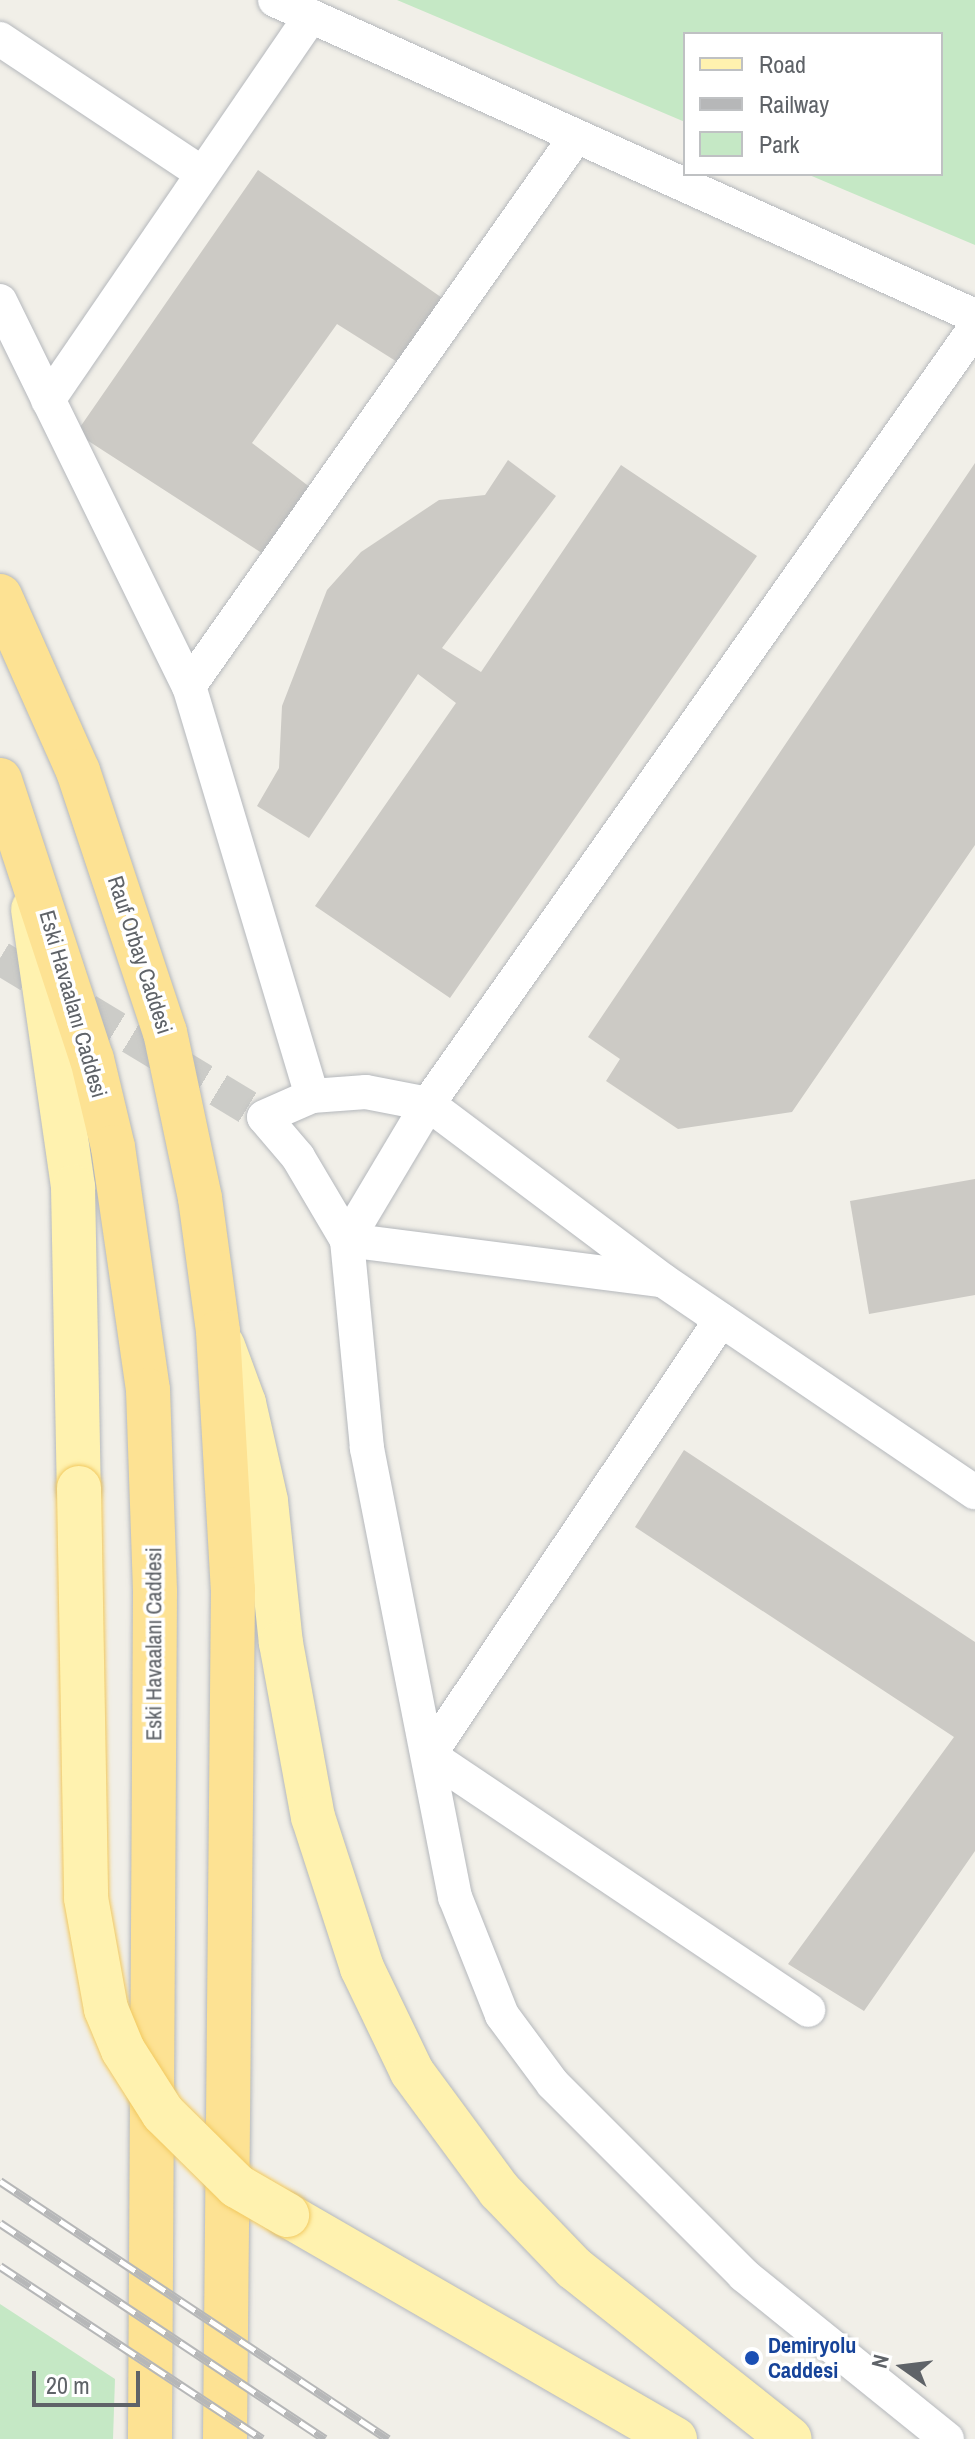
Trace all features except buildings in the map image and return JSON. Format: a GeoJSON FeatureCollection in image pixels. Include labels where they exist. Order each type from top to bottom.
{"type":"FeatureCollection","features":[{"type":"Feature","properties":{"kind":"highway","name":"Rauf Orbay Caddesi"},"geometry":{"type":"LineString","coordinates":[[0,596],[78,771],[165,1032],[200,1198],[218,1332]]}},
{"type":"Feature","properties":{"kind":"highway"},"geometry":{"type":"LineString","coordinates":[[0,780],[31,863]]}},
{"type":"Feature","properties":{"kind":"highway","name":"Eski Havaalanı Caddesi"},"geometry":{"type":"LineString","coordinates":[[31,863],[113,1147],[148,1390],[155,1592],[150,2439]]}},
{"type":"Feature","properties":{"kind":"highway"},"geometry":{"type":"LineString","coordinates":[[218,1332],[233,1589],[225,2439]]}},
{"type":"Feature","properties":{"kind":"main road"},"geometry":{"type":"LineString","coordinates":[[31,863],[36,947],[73,1187],[86,1898],[106,2009],[138,2079],[163,2113],[237,2186],[675,2439]]}},
{"type":"Feature","properties":{"kind":"main road"},"geometry":{"type":"LineString","coordinates":[[218,1332],[244,1403],[266,1501],[281,1643],[313,1817],[362,1968],[412,2072],[499,2190],[574,2268],[790,2439]]}},
{"type":"Feature","properties":{"kind":"lane"},"geometry":{"type":"LineString","coordinates":[[275,0],[975,316]]}},
{"type":"Feature","properties":{"kind":"lane"},"geometry":{"type":"LineString","coordinates":[[48,400],[311,16]]}},
{"type":"Feature","properties":{"kind":"lane"},"geometry":{"type":"LineString","coordinates":[[0,39],[202,173]]}},
{"type":"Feature","properties":{"kind":"lane"},"geometry":{"type":"LineString","coordinates":[[189,686],[575,138]]}},
{"type":"Feature","properties":{"kind":"lane"},"geometry":{"type":"LineString","coordinates":[[0,301],[189,686],[312,1096]]}},
{"type":"Feature","properties":{"kind":"lane"},"geometry":{"type":"LineString","coordinates":[[347,1240],[428,1104],[975,328]]}},
{"type":"Feature","properties":{"kind":"lane"},"geometry":{"type":"LineString","coordinates":[[947,2439],[744,2275],[553,2084],[502,2015],[455,1897],[367,1448],[347,1240],[298,1157],[264,1117],[312,1096],[366,1092],[428,1104],[664,1281],[975,1492]]}},
{"type":"Feature","properties":{"kind":"lane"},"geometry":{"type":"LineString","coordinates":[[347,1240],[664,1281]]}},
{"type":"Feature","properties":{"kind":"lane"},"geometry":{"type":"LineString","coordinates":[[429,1755],[721,1320]]}},
{"type":"Feature","properties":{"kind":"lane"},"geometry":{"type":"LineString","coordinates":[[429,1755],[808,2010]]}},
{"type":"Feature","properties":{"kind":"green space"},"geometry":{"type":"Polygon","coordinates":[[[397,0],[975,0],[975,245],[812,176],[943,176],[943,32],[683,32],[683,121],[397,0]]]}},
{"type":"Feature","properties":{"kind":"green space"},"geometry":{"type":"Polygon","coordinates":[[[0,2304],[115,2379],[113,2439],[0,2439],[0,2304]]]}},
{"type":"Feature","properties":{"kind":"tunnel"},"geometry":{"type":"LineString","coordinates":[[0,958],[264,1117]]}},
{"type":"Feature","properties":{"kind":"railway"},"geometry":{"type":"LineString","coordinates":[[0,2181],[388,2439]]}},
{"type":"Feature","properties":{"kind":"railway"},"geometry":{"type":"LineString","coordinates":[[0,2223],[325,2439]]}},
{"type":"Feature","properties":{"kind":"railway"},"geometry":{"type":"LineString","coordinates":[[0,2266],[262,2439]]}},
{"type":"Feature","properties":{"kind":"place","name":"Demiryolu Caddesi"},"geometry":{"type":"Point","coordinates":[752,2358]}}]}
